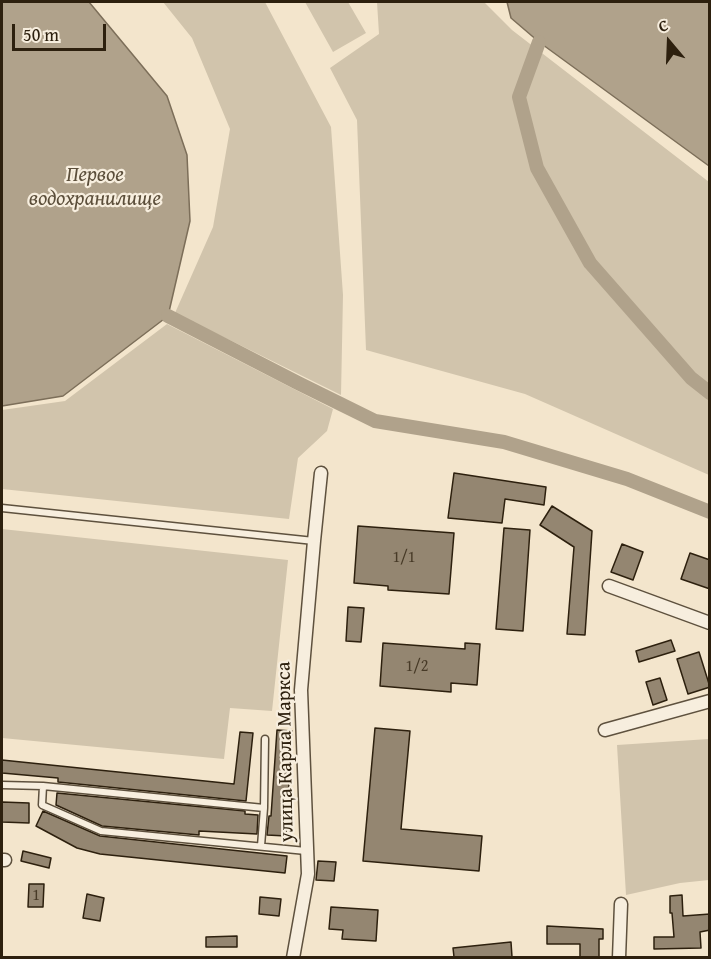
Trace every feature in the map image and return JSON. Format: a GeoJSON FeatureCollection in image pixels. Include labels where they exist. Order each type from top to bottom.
{"type":"FeatureCollection","features":[{"type":"Feature","properties":{"kind":"street","name":"улица Карла Маркса"},"geometry":{"type":"LineString","coordinates":[[293,957],[308,874],[301,690],[321,473]]}},
{"type":"Feature","properties":{"kind":"street"},"geometry":{"type":"LineString","coordinates":[[609,586],[710,623]]}},
{"type":"Feature","properties":{"kind":"street"},"geometry":{"type":"LineString","coordinates":[[605,730],[710,701]]}},
{"type":"Feature","properties":{"kind":"street"},"geometry":{"type":"LineString","coordinates":[[619,957],[621,904]]}},
{"type":"Feature","properties":{"kind":"lane"},"geometry":{"type":"LineString","coordinates":[[2,508],[314,541]]}},
{"type":"Feature","properties":{"kind":"lane"},"geometry":{"type":"LineString","coordinates":[[261,846],[265,739]]}},
{"type":"Feature","properties":{"kind":"lane"},"geometry":{"type":"LineString","coordinates":[[2,785],[43,786],[264,808]]}},
{"type":"Feature","properties":{"kind":"lane"},"geometry":{"type":"LineString","coordinates":[[43,786],[42,805],[101,831],[307,850]]}},
{"type":"Feature","properties":{"kind":"shaded area"},"geometry":{"type":"Polygon","coordinates":[[[163,2],[265,2],[331,127],[343,295],[341,395],[175,313],[213,227],[230,129],[192,38],[163,2]]]}},
{"type":"Feature","properties":{"kind":"shaded area"},"geometry":{"type":"Polygon","coordinates":[[[305,2],[348,2],[366,33],[333,52],[305,2]]]}},
{"type":"Feature","properties":{"kind":"shaded area"},"geometry":{"type":"Polygon","coordinates":[[[377,2],[484,2],[512,30],[709,182],[709,475],[525,394],[366,350],[357,120],[330,68],[379,34],[377,2]]]}},
{"type":"Feature","properties":{"kind":"shaded area"},"geometry":{"type":"Polygon","coordinates":[[[167,324],[333,409],[327,431],[298,458],[289,519],[2,489],[2,410],[65,401],[167,324]]]}},
{"type":"Feature","properties":{"kind":"shaded area"},"geometry":{"type":"Polygon","coordinates":[[[2,529],[288,560],[272,711],[230,708],[224,759],[2,738],[2,529]]]}},
{"type":"Feature","properties":{"kind":"shaded area"},"geometry":{"type":"Polygon","coordinates":[[[709,739],[709,880],[680,883],[626,895],[617,745],[709,739]]]}},
{"type":"Feature","properties":{"kind":"water","name":"Первое водохранилище"},"geometry":{"type":"Polygon","coordinates":[[[2,2],[89,2],[167,96],[187,155],[190,221],[168,316],[63,396],[2,406],[2,2]]]}},
{"type":"Feature","properties":{"kind":"water"},"geometry":{"type":"Polygon","coordinates":[[[507,2],[709,2],[709,166],[539,42],[511,18],[507,2]]]}},
{"type":"Feature","properties":{"kind":"building"},"geometry":{"type":"Polygon","coordinates":[[[454,473],[546,487],[544,505],[505,499],[502,523],[448,518],[454,473]]]}},
{"type":"Feature","properties":{"kind":"building"},"geometry":{"type":"Polygon","coordinates":[[[552,506],[592,531],[585,635],[567,634],[574,547],[540,525],[552,506]]]}},
{"type":"Feature","properties":{"kind":"building"},"geometry":{"type":"Polygon","coordinates":[[[358,526],[454,533],[449,594],[388,590],[388,586],[354,583],[358,526]]]}},
{"type":"Feature","properties":{"kind":"building"},"geometry":{"type":"Polygon","coordinates":[[[504,528],[530,530],[523,631],[496,629],[504,528]]]}},
{"type":"Feature","properties":{"kind":"building"},"geometry":{"type":"Polygon","coordinates":[[[622,544],[643,552],[633,580],[611,572],[622,544]]]}},
{"type":"Feature","properties":{"kind":"building"},"geometry":{"type":"Polygon","coordinates":[[[690,553],[710,560],[710,589],[681,579],[690,553]]]}},
{"type":"Feature","properties":{"kind":"building"},"geometry":{"type":"Polygon","coordinates":[[[348,607],[364,608],[361,642],[346,641],[348,607]]]}},
{"type":"Feature","properties":{"kind":"building"},"geometry":{"type":"Polygon","coordinates":[[[671,640],[675,651],[639,662],[636,651],[671,640]]]}},
{"type":"Feature","properties":{"kind":"building"},"geometry":{"type":"Polygon","coordinates":[[[383,643],[465,649],[465,643],[480,644],[477,685],[451,683],[451,692],[380,686],[383,643]]]}},
{"type":"Feature","properties":{"kind":"building"},"geometry":{"type":"Polygon","coordinates":[[[699,652],[710,687],[688,694],[677,659],[699,652]]]}},
{"type":"Feature","properties":{"kind":"building"},"geometry":{"type":"Polygon","coordinates":[[[660,678],[667,700],[653,705],[646,682],[660,678]]]}},
{"type":"Feature","properties":{"kind":"building"},"geometry":{"type":"Polygon","coordinates":[[[375,728],[410,731],[401,829],[482,836],[479,871],[363,861],[375,728]]]}},
{"type":"Feature","properties":{"kind":"building"},"geometry":{"type":"Polygon","coordinates":[[[277,730],[292,731],[286,836],[267,835],[269,816],[271,816],[277,730]]]}},
{"type":"Feature","properties":{"kind":"building"},"geometry":{"type":"Polygon","coordinates":[[[240,732],[253,733],[246,801],[58,782],[58,778],[2,773],[2,760],[234,784],[240,732]]]}},
{"type":"Feature","properties":{"kind":"building"},"geometry":{"type":"Polygon","coordinates":[[[57,793],[245,811],[245,814],[258,815],[257,834],[199,831],[199,835],[102,826],[56,805],[57,793]]]}},
{"type":"Feature","properties":{"kind":"building"},"geometry":{"type":"Polygon","coordinates":[[[2,802],[29,803],[29,823],[2,822],[2,802]]]}},
{"type":"Feature","properties":{"kind":"building"},"geometry":{"type":"Polygon","coordinates":[[[43,811],[100,836],[287,856],[285,873],[100,854],[77,848],[36,826],[43,811]]]}},
{"type":"Feature","properties":{"kind":"building"},"geometry":{"type":"Polygon","coordinates":[[[23,851],[51,858],[49,868],[21,861],[23,851]]]}},
{"type":"Feature","properties":{"kind":"building"},"geometry":{"type":"Polygon","coordinates":[[[318,861],[336,862],[334,881],[316,880],[318,861]]]}},
{"type":"Feature","properties":{"kind":"building"},"geometry":{"type":"Polygon","coordinates":[[[29,884],[44,884],[43,907],[28,907],[29,884]]]}},
{"type":"Feature","properties":{"kind":"building"},"geometry":{"type":"Polygon","coordinates":[[[87,894],[104,898],[100,921],[83,918],[87,894]]]}},
{"type":"Feature","properties":{"kind":"building"},"geometry":{"type":"Polygon","coordinates":[[[682,895],[683,916],[710,914],[710,930],[700,932],[701,948],[654,949],[654,937],[674,937],[670,896],[682,895]]]}},
{"type":"Feature","properties":{"kind":"building"},"geometry":{"type":"Polygon","coordinates":[[[260,897],[281,899],[279,916],[259,914],[260,897]]]}},
{"type":"Feature","properties":{"kind":"building"},"geometry":{"type":"Polygon","coordinates":[[[331,907],[378,910],[376,941],[342,939],[343,930],[329,929],[331,907]]]}},
{"type":"Feature","properties":{"kind":"building"},"geometry":{"type":"Polygon","coordinates":[[[547,926],[603,929],[603,939],[599,939],[599,957],[580,957],[580,944],[547,944],[547,926]]]}},
{"type":"Feature","properties":{"kind":"building"},"geometry":{"type":"Polygon","coordinates":[[[237,936],[237,947],[206,947],[206,937],[237,936]]]}},
{"type":"Feature","properties":{"kind":"building"},"geometry":{"type":"Polygon","coordinates":[[[511,942],[512,957],[454,957],[453,948],[511,942]]]}},
{"type":"Feature","properties":{"kind":"waterway"},"geometry":{"type":"LineString","coordinates":[[539,42],[519,97],[537,168],[590,263],[691,378],[710,393]]}},
{"type":"Feature","properties":{"kind":"waterway"},"geometry":{"type":"LineString","coordinates":[[168,316],[375,421],[504,442],[627,479],[710,512]]}}]}
